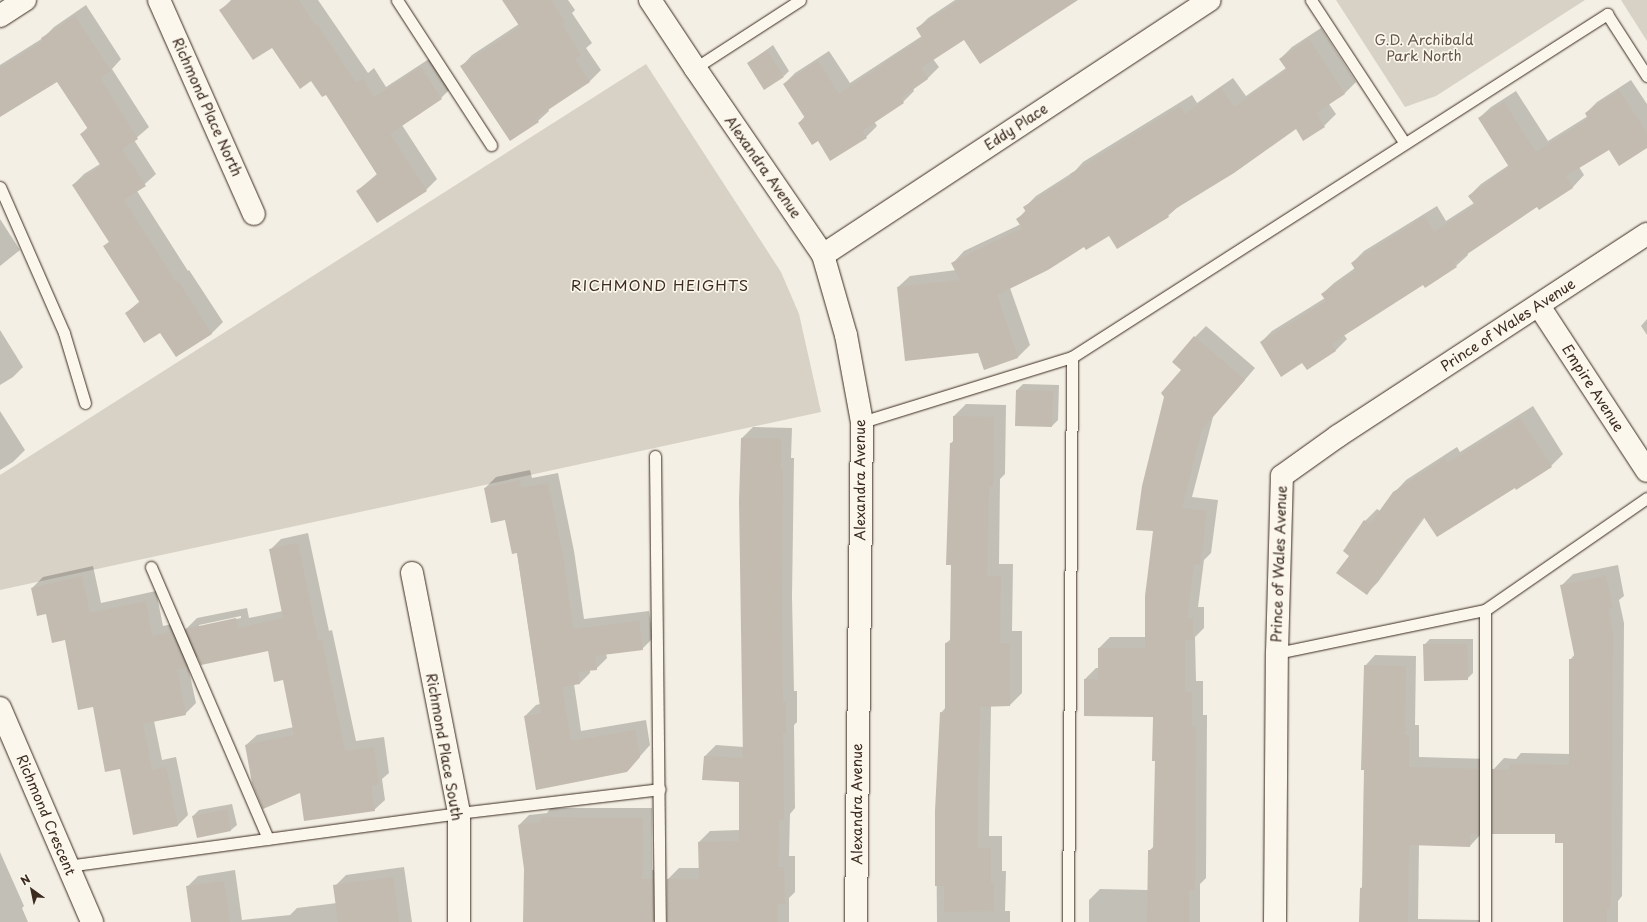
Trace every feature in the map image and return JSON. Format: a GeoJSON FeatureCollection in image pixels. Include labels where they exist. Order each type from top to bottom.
{"type":"FeatureCollection","features":[{"type":"Feature","properties":{"kind":"street"},"geometry":{"type":"LineString","coordinates":[[0,16],[25,0]]}},
{"type":"Feature","properties":{"kind":"street","name":"Richmond Place North"},"geometry":{"type":"LineString","coordinates":[[159,0],[254,214]]}},
{"type":"Feature","properties":{"kind":"street","name":"Alexandra Avenue"},"geometry":{"type":"LineString","coordinates":[[650,0],[823,255],[846,335],[862,422],[856,922]]}},
{"type":"Feature","properties":{"kind":"street","name":"Eddy Place"},"geometry":{"type":"LineString","coordinates":[[823,255],[1209,0]]}},
{"type":"Feature","properties":{"kind":"street","name":"Prince of Wales Avenue"},"geometry":{"type":"LineString","coordinates":[[1275,922],[1277,653],[1282,476],[1338,436],[1647,234]]}},
{"type":"Feature","properties":{"kind":"street","name":"Empire Avenue"},"geometry":{"type":"LineString","coordinates":[[1539,306],[1647,471]]}},
{"type":"Feature","properties":{"kind":"street","name":"Richmond Place South"},"geometry":{"type":"LineString","coordinates":[[412,573],[459,813],[459,922]]}},
{"type":"Feature","properties":{"kind":"street","name":"Richmond Crescent"},"geometry":{"type":"LineString","coordinates":[[0,708],[92,922]]}},
{"type":"Feature","properties":{"kind":"lane"},"geometry":{"type":"LineString","coordinates":[[398,0],[491,146]]}},
{"type":"Feature","properties":{"kind":"lane"},"geometry":{"type":"LineString","coordinates":[[695,68],[800,0]]}},
{"type":"Feature","properties":{"kind":"lane"},"geometry":{"type":"LineString","coordinates":[[1311,0],[1404,142]]}},
{"type":"Feature","properties":{"kind":"lane"},"geometry":{"type":"LineString","coordinates":[[862,422],[1072,357],[1404,142],[1606,14],[1647,76]]}},
{"type":"Feature","properties":{"kind":"lane"},"geometry":{"type":"LineString","coordinates":[[0,187],[64,333],[85,403]]}},
{"type":"Feature","properties":{"kind":"lane"},"geometry":{"type":"LineString","coordinates":[[1068,922],[1072,357]]}},
{"type":"Feature","properties":{"kind":"lane"},"geometry":{"type":"LineString","coordinates":[[655,456],[660,789],[660,922]]}},
{"type":"Feature","properties":{"kind":"lane"},"geometry":{"type":"LineString","coordinates":[[1277,653],[1485,610],[1647,498]]}},
{"type":"Feature","properties":{"kind":"lane"},"geometry":{"type":"LineString","coordinates":[[151,567],[268,839]]}},
{"type":"Feature","properties":{"kind":"lane"},"geometry":{"type":"LineString","coordinates":[[1485,610],[1485,922]]}},
{"type":"Feature","properties":{"kind":"lane"},"geometry":{"type":"LineString","coordinates":[[67,866],[459,813],[660,789]]}},
{"type":"Feature","properties":{"kind":"green space","name":"G.D. Archibald Park North"},"geometry":{"type":"Polygon","coordinates":[[[1336,0],[1585,0],[1436,96],[1405,107],[1336,0]]]}},
{"type":"Feature","properties":{"kind":"green space"},"geometry":{"type":"Polygon","coordinates":[[[1621,0],[1647,0],[1647,41],[1621,0]]]}},
{"type":"Feature","properties":{"kind":"green space"},"geometry":{"type":"Polygon","coordinates":[[[646,64],[781,272],[799,314],[821,412],[0,590],[0,475],[646,64]]]}},
{"type":"Feature","properties":{"kind":"building"},"geometry":{"type":"Polygon","coordinates":[[[234,0],[299,0],[315,25],[317,24],[356,83],[363,79],[374,97],[421,67],[442,99],[390,134],[427,191],[377,223],[356,191],[378,176],[326,95],[322,97],[311,81],[300,89],[272,48],[253,60],[219,10],[234,0]]]}},
{"type":"Feature","properties":{"kind":"building"},"geometry":{"type":"Polygon","coordinates":[[[502,0],[551,0],[565,22],[562,24],[581,55],[575,59],[590,82],[536,118],[539,122],[510,141],[460,66],[520,27],[502,0]]]}},
{"type":"Feature","properties":{"kind":"building"},"geometry":{"type":"Polygon","coordinates":[[[960,0],[1078,0],[980,64],[964,40],[921,68],[928,79],[901,98],[904,103],[862,131],[867,138],[830,161],[818,141],[812,145],[798,123],[805,118],[783,84],[818,61],[839,94],[922,38],[916,28],[960,0]]]}},
{"type":"Feature","properties":{"kind":"building"},"geometry":{"type":"Polygon","coordinates":[[[75,16],[111,71],[100,78],[138,139],[122,149],[146,186],[124,200],[176,282],[178,281],[212,334],[176,357],[160,333],[144,343],[125,313],[140,303],[103,246],[109,242],[72,185],[101,166],[80,134],[88,129],[57,82],[0,117],[0,68],[43,41],[41,38],[75,16]]]}},
{"type":"Feature","properties":{"kind":"building"},"geometry":{"type":"Polygon","coordinates":[[[1309,39],[1345,94],[1316,113],[1325,127],[1303,141],[1296,129],[1234,173],[1167,214],[1169,217],[1117,249],[1109,236],[1086,250],[1084,247],[1048,270],[997,295],[1018,358],[984,370],[978,353],[905,361],[897,287],[960,280],[951,263],[1022,228],[1016,219],[1026,212],[1023,207],[1072,176],[1070,174],[1180,106],[1185,114],[1221,88],[1234,107],[1287,70],[1279,59],[1309,39]]]}},
{"type":"Feature","properties":{"kind":"building"},"geometry":{"type":"Polygon","coordinates":[[[767,50],[784,77],[764,90],[747,63],[767,50]]]}},
{"type":"Feature","properties":{"kind":"building"},"geometry":{"type":"Polygon","coordinates":[[[1619,90],[1647,133],[1647,148],[1619,166],[1609,150],[1566,176],[1573,188],[1539,210],[1537,207],[1454,263],[1457,267],[1425,288],[1423,285],[1331,344],[1336,351],[1307,370],[1302,363],[1281,377],[1260,342],[1326,301],[1321,294],[1356,271],[1351,263],[1425,216],[1434,232],[1475,205],[1468,196],[1509,167],[1478,118],[1504,102],[1536,152],[1588,119],[1585,113],[1619,90]]]}},
{"type":"Feature","properties":{"kind":"building"},"geometry":{"type":"Polygon","coordinates":[[[1194,336],[1245,380],[1202,429],[1182,508],[1207,511],[1200,565],[1194,564],[1187,618],[1193,618],[1193,640],[1185,640],[1185,692],[1192,692],[1192,726],[1196,726],[1195,890],[1189,890],[1189,922],[1147,922],[1148,850],[1153,850],[1155,761],[1152,761],[1153,717],[1084,716],[1084,679],[1098,679],[1098,648],[1145,648],[1145,596],[1153,531],[1136,530],[1142,486],[1164,397],[1161,393],[1181,370],[1172,362],[1194,336]]]}},
{"type":"Feature","properties":{"kind":"building"},"geometry":{"type":"Polygon","coordinates":[[[1016,390],[1053,391],[1052,427],[1015,426],[1016,390]]]}},
{"type":"Feature","properties":{"kind":"building"},"geometry":{"type":"Polygon","coordinates":[[[953,416],[994,417],[993,487],[989,487],[987,576],[1001,576],[1000,643],[1010,643],[1010,706],[980,707],[978,848],[991,848],[991,883],[994,883],[994,911],[944,912],[944,886],[935,886],[935,811],[940,712],[945,713],[945,643],[950,643],[951,565],[946,565],[950,443],[953,443],[953,416]]]}},
{"type":"Feature","properties":{"kind":"building"},"geometry":{"type":"Polygon","coordinates":[[[1520,418],[1552,467],[1516,490],[1515,488],[1437,537],[1423,516],[1367,595],[1336,573],[1349,556],[1343,551],[1364,520],[1370,524],[1393,492],[1445,458],[1448,463],[1520,418]]]}},
{"type":"Feature","properties":{"kind":"building"},"geometry":{"type":"Polygon","coordinates":[[[741,438],[781,439],[781,469],[783,468],[783,702],[786,702],[786,734],[783,733],[784,820],[779,820],[778,867],[784,867],[785,904],[778,904],[778,922],[667,922],[667,879],[699,879],[698,842],[739,841],[739,782],[702,780],[704,756],[743,758],[739,501],[741,438]]]}},
{"type":"Feature","properties":{"kind":"building"},"geometry":{"type":"Polygon","coordinates":[[[520,480],[521,488],[548,483],[564,562],[573,629],[639,621],[643,650],[595,656],[597,670],[578,672],[580,684],[562,687],[571,741],[635,730],[640,757],[627,772],[536,790],[524,716],[541,713],[517,553],[512,554],[505,520],[491,523],[484,488],[520,480]]]}},
{"type":"Feature","properties":{"kind":"building"},"geometry":{"type":"Polygon","coordinates":[[[298,543],[318,641],[322,640],[345,751],[374,747],[379,784],[371,786],[375,811],[304,821],[300,793],[263,809],[252,783],[245,745],[294,735],[283,680],[274,682],[268,651],[201,665],[185,629],[236,618],[238,628],[283,618],[269,549],[298,543]]]}},
{"type":"Feature","properties":{"kind":"building"},"geometry":{"type":"Polygon","coordinates":[[[82,576],[90,613],[146,601],[152,636],[171,632],[187,668],[177,670],[186,715],[143,724],[152,770],[166,767],[178,826],[133,835],[120,769],[105,772],[93,707],[78,710],[65,640],[52,643],[46,614],[37,616],[31,588],[82,576]]]}},
{"type":"Feature","properties":{"kind":"building"},"geometry":{"type":"Polygon","coordinates":[[[1606,576],[1613,608],[1608,609],[1613,634],[1611,909],[1607,908],[1607,922],[1563,922],[1563,843],[1555,843],[1555,834],[1492,834],[1492,769],[1509,770],[1509,764],[1569,765],[1569,659],[1575,659],[1560,585],[1606,576]]]}},
{"type":"Feature","properties":{"kind":"building"},"geometry":{"type":"Polygon","coordinates":[[[1423,644],[1467,644],[1468,680],[1424,681],[1423,644]]]}},
{"type":"Feature","properties":{"kind":"building"},"geometry":{"type":"Polygon","coordinates":[[[1364,665],[1406,666],[1405,735],[1409,735],[1409,767],[1478,769],[1478,834],[1470,834],[1470,847],[1409,845],[1408,922],[1359,922],[1360,888],[1362,888],[1364,770],[1361,770],[1364,665]]]}},
{"type":"Feature","properties":{"kind":"building"},"geometry":{"type":"Polygon","coordinates":[[[227,809],[231,831],[197,838],[192,816],[227,809]]]}},
{"type":"Feature","properties":{"kind":"building"},"geometry":{"type":"Polygon","coordinates":[[[540,817],[643,818],[642,879],[653,879],[653,922],[523,922],[524,869],[518,825],[541,822],[540,817]]]}},
{"type":"Feature","properties":{"kind":"building"},"geometry":{"type":"Polygon","coordinates":[[[393,877],[399,922],[338,922],[333,885],[393,877]]]}},
{"type":"Feature","properties":{"kind":"building"},"geometry":{"type":"Polygon","coordinates":[[[224,881],[230,922],[191,922],[186,886],[224,881]]]}},
{"type":"Feature","properties":{"kind":"district","name":"RICHMOND HEIGHTS"},"geometry":{"type":"Point","coordinates":[660,285]}}]}
